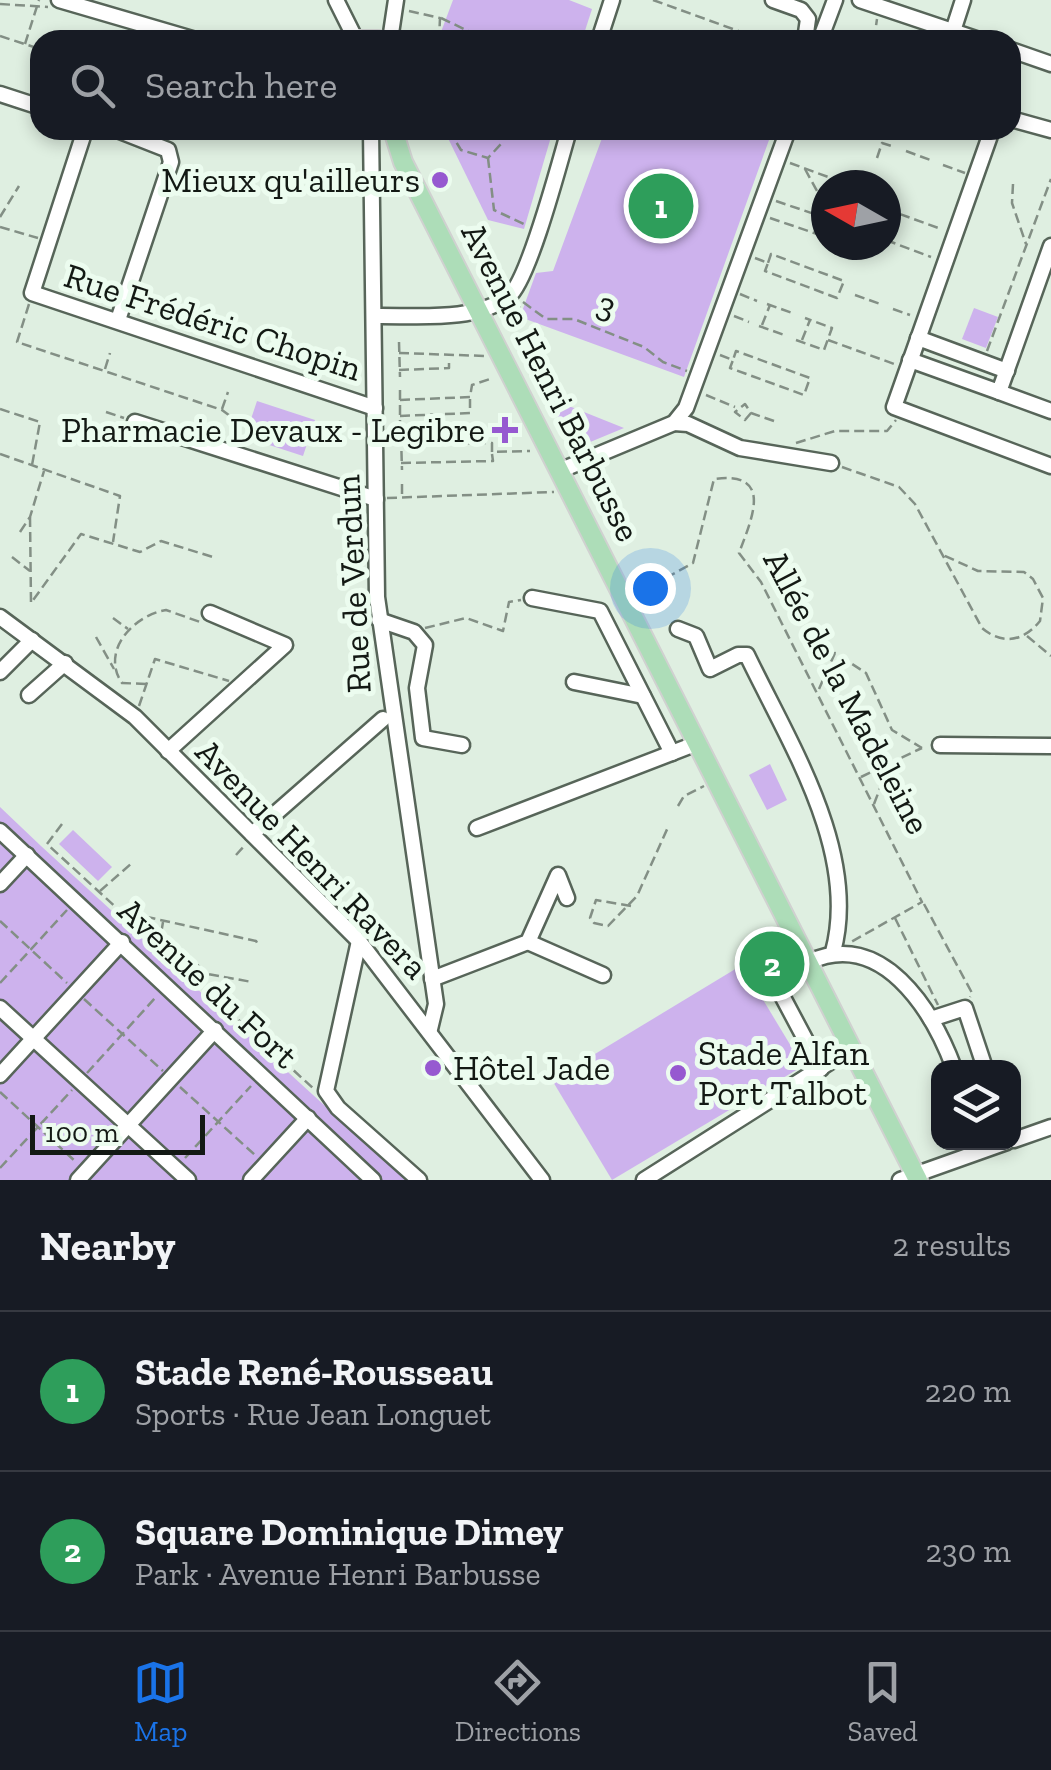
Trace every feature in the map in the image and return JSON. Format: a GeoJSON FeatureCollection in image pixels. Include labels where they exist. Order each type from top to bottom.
{"type":"FeatureCollection","features":[{"type":"Feature","properties":{"kind":"main road","name":"Avenue Henri Barbusse"},"geometry":{"type":"LineString","coordinates":[[395,140],[498,351],[852,1048],[911,1178]]}},
{"type":"Feature","properties":{"kind":"street"},"geometry":{"type":"LineString","coordinates":[[59,0],[162,30]]}},
{"type":"Feature","properties":{"kind":"street"},"geometry":{"type":"LineString","coordinates":[[336,0],[365,30]]}},
{"type":"Feature","properties":{"kind":"street"},"geometry":{"type":"LineString","coordinates":[[602,30],[612,0]]}},
{"type":"Feature","properties":{"kind":"street"},"geometry":{"type":"LineString","coordinates":[[773,0],[800,10],[808,19],[806,30]]}},
{"type":"Feature","properties":{"kind":"street"},"geometry":{"type":"LineString","coordinates":[[824,30],[836,0]]}},
{"type":"Feature","properties":{"kind":"street"},"geometry":{"type":"LineString","coordinates":[[860,0],[950,30]]}},
{"type":"Feature","properties":{"kind":"street"},"geometry":{"type":"LineString","coordinates":[[953,30],[963,0]]}},
{"type":"Feature","properties":{"kind":"street"},"geometry":{"type":"LineString","coordinates":[[1021,54],[1051,64]]}},
{"type":"Feature","properties":{"kind":"street"},"geometry":{"type":"LineString","coordinates":[[0,94],[30,104]]}},
{"type":"Feature","properties":{"kind":"street"},"geometry":{"type":"LineString","coordinates":[[1021,122],[1051,130]]}},
{"type":"Feature","properties":{"kind":"street"},"geometry":{"type":"LineString","coordinates":[[32,294],[82,140]]}},
{"type":"Feature","properties":{"kind":"street"},"geometry":{"type":"LineString","coordinates":[[118,320],[171,162],[168,150],[142,140]]}},
{"type":"Feature","properties":{"kind":"street","name":"Rue de Verdun"},"geometry":{"type":"LineString","coordinates":[[374,140],[379,620],[436,1004],[430,1030]]}},
{"type":"Feature","properties":{"kind":"street"},"geometry":{"type":"LineString","coordinates":[[374,316],[478,309],[516,289],[567,140]]}},
{"type":"Feature","properties":{"kind":"street"},"geometry":{"type":"LineString","coordinates":[[674,423],[686,408],[784,140]]}},
{"type":"Feature","properties":{"kind":"street"},"geometry":{"type":"LineString","coordinates":[[989,140],[909,364],[898,409],[1051,466]]}},
{"type":"Feature","properties":{"kind":"street"},"geometry":{"type":"LineString","coordinates":[[999,392],[1051,246]]}},
{"type":"Feature","properties":{"kind":"street","name":"Rue Frédéric Chopin"},"geometry":{"type":"LineString","coordinates":[[32,294],[375,408]]}},
{"type":"Feature","properties":{"kind":"street"},"geometry":{"type":"LineString","coordinates":[[918,338],[1007,371]]}},
{"type":"Feature","properties":{"kind":"street"},"geometry":{"type":"LineString","coordinates":[[909,364],[1051,411]]}},
{"type":"Feature","properties":{"kind":"street"},"geometry":{"type":"LineString","coordinates":[[134,422],[376,499]]}},
{"type":"Feature","properties":{"kind":"street"},"geometry":{"type":"LineString","coordinates":[[559,471],[674,423],[688,424],[740,448],[831,464]]}},
{"type":"Feature","properties":{"kind":"street"},"geometry":{"type":"LineString","coordinates":[[532,598],[600,612],[672,753]]}},
{"type":"Feature","properties":{"kind":"street"},"geometry":{"type":"LineString","coordinates":[[168,751],[285,645],[209,619]]}},
{"type":"Feature","properties":{"kind":"street"},"geometry":{"type":"LineString","coordinates":[[379,620],[414,632],[425,646],[418,688],[423,738],[462,745]]}},
{"type":"Feature","properties":{"kind":"street","name":"Avenue Henri Ravera"},"geometry":{"type":"LineString","coordinates":[[3,625],[32,640],[135,717],[249,839],[359,940],[542,1180]]}},
{"type":"Feature","properties":{"kind":"street"},"geometry":{"type":"LineString","coordinates":[[678,628],[696,636],[710,668],[738,654],[747,655],[806,778],[836,878],[832,952]]}},
{"type":"Feature","properties":{"kind":"street"},"geometry":{"type":"LineString","coordinates":[[0,672],[32,640]]}},
{"type":"Feature","properties":{"kind":"street"},"geometry":{"type":"LineString","coordinates":[[28,695],[64,663]]}},
{"type":"Feature","properties":{"kind":"street"},"geometry":{"type":"LineString","coordinates":[[574,682],[643,696]]}},
{"type":"Feature","properties":{"kind":"street"},"geometry":{"type":"LineString","coordinates":[[249,839],[383,719]]}},
{"type":"Feature","properties":{"kind":"street"},"geometry":{"type":"LineString","coordinates":[[477,828],[696,744]]}},
{"type":"Feature","properties":{"kind":"street"},"geometry":{"type":"LineString","coordinates":[[940,744],[1051,746]]}},
{"type":"Feature","properties":{"kind":"street","name":"Avenue du Fort"},"geometry":{"type":"LineString","coordinates":[[0,830],[373,1180]]}},
{"type":"Feature","properties":{"kind":"street"},"geometry":{"type":"LineString","coordinates":[[0,884],[27,855]]}},
{"type":"Feature","properties":{"kind":"street"},"geometry":{"type":"LineString","coordinates":[[528,942],[558,874],[567,898]]}},
{"type":"Feature","properties":{"kind":"street"},"geometry":{"type":"LineString","coordinates":[[359,940],[326,1091],[338,1108],[419,1180]]}},
{"type":"Feature","properties":{"kind":"street"},"geometry":{"type":"LineString","coordinates":[[0,1075],[122,942]]}},
{"type":"Feature","properties":{"kind":"street"},"geometry":{"type":"LineString","coordinates":[[432,979],[528,942],[603,975]]}},
{"type":"Feature","properties":{"kind":"street"},"geometry":{"type":"LineString","coordinates":[[809,962],[832,952],[874,961],[891,970],[937,1017],[951,1060]]}},
{"type":"Feature","properties":{"kind":"street"},"geometry":{"type":"LineString","coordinates":[[779,990],[821,1070]]}},
{"type":"Feature","properties":{"kind":"street"},"geometry":{"type":"LineString","coordinates":[[0,1008],[188,1180]]}},
{"type":"Feature","properties":{"kind":"street"},"geometry":{"type":"LineString","coordinates":[[937,1017],[965,1008],[982,1060]]}},
{"type":"Feature","properties":{"kind":"street"},"geometry":{"type":"LineString","coordinates":[[82,1176],[216,1030]]}},
{"type":"Feature","properties":{"kind":"street"},"geometry":{"type":"LineString","coordinates":[[644,1180],[852,1048]]}},
{"type":"Feature","properties":{"kind":"street"},"geometry":{"type":"LineString","coordinates":[[251,1180],[308,1118]]}},
{"type":"Feature","properties":{"kind":"street"},"geometry":{"type":"LineString","coordinates":[[1021,1137],[1051,1127]]}},
{"type":"Feature","properties":{"kind":"street"},"geometry":{"type":"LineString","coordinates":[[911,1178],[974,1150]]}},
{"type":"Feature","properties":{"kind":"path"},"geometry":{"type":"LineString","coordinates":[[25,44],[39,0]]}},
{"type":"Feature","properties":{"kind":"path"},"geometry":{"type":"LineString","coordinates":[[653,0],[736,30]]}},
{"type":"Feature","properties":{"kind":"path"},"geometry":{"type":"LineString","coordinates":[[876,30],[881,8]]}},
{"type":"Feature","properties":{"kind":"path"},"geometry":{"type":"LineString","coordinates":[[394,9],[440,18],[466,30]]}},
{"type":"Feature","properties":{"kind":"path"},"geometry":{"type":"LineString","coordinates":[[439,30],[440,18]]}},
{"type":"Feature","properties":{"kind":"path"},"geometry":{"type":"LineString","coordinates":[[0,36],[30,46]]}},
{"type":"Feature","properties":{"kind":"path"},"geometry":{"type":"LineString","coordinates":[[455,140],[461,150],[488,158]]}},
{"type":"Feature","properties":{"kind":"path"},"geometry":{"type":"LineString","coordinates":[[501,140],[488,158],[494,210],[537,230]]}},
{"type":"Feature","properties":{"kind":"path"},"geometry":{"type":"LineString","coordinates":[[876,158],[882,142],[896,148]]}},
{"type":"Feature","properties":{"kind":"path"},"geometry":{"type":"LineString","coordinates":[[906,151],[933,161]]}},
{"type":"Feature","properties":{"kind":"path"},"geometry":{"type":"LineString","coordinates":[[788,162],[811,171]]}},
{"type":"Feature","properties":{"kind":"path"},"geometry":{"type":"LineString","coordinates":[[943,165],[976,176]]}},
{"type":"Feature","properties":{"kind":"path"},"geometry":{"type":"LineString","coordinates":[[804,168],[811,180]]}},
{"type":"Feature","properties":{"kind":"path"},"geometry":{"type":"LineString","coordinates":[[982,362],[1051,179]]}},
{"type":"Feature","properties":{"kind":"path"},"geometry":{"type":"LineString","coordinates":[[1013,184],[1012,203],[1026,246]]}},
{"type":"Feature","properties":{"kind":"path"},"geometry":{"type":"LineString","coordinates":[[0,217],[19,186]]}},
{"type":"Feature","properties":{"kind":"path"},"geometry":{"type":"LineString","coordinates":[[774,201],[811,213]]}},
{"type":"Feature","properties":{"kind":"path"},"geometry":{"type":"LineString","coordinates":[[901,214],[955,234]]}},
{"type":"Feature","properties":{"kind":"path"},"geometry":{"type":"LineString","coordinates":[[768,218],[811,232]]}},
{"type":"Feature","properties":{"kind":"path"},"geometry":{"type":"LineString","coordinates":[[0,227],[49,241]]}},
{"type":"Feature","properties":{"kind":"path"},"geometry":{"type":"LineString","coordinates":[[901,246],[945,263]]}},
{"type":"Feature","properties":{"kind":"path"},"geometry":{"type":"LineString","coordinates":[[771,254],[844,280],[843,291],[838,298],[819,292],[765,271],[768,263],[771,254]]}},
{"type":"Feature","properties":{"kind":"path"},"geometry":{"type":"LineString","coordinates":[[754,258],[768,263]]}},
{"type":"Feature","properties":{"kind":"path"},"geometry":{"type":"LineString","coordinates":[[32,294],[17,342],[222,410],[248,428]]}},
{"type":"Feature","properties":{"kind":"path"},"geometry":{"type":"LineString","coordinates":[[740,294],[757,300]]}},
{"type":"Feature","properties":{"kind":"path"},"geometry":{"type":"LineString","coordinates":[[855,295],[883,305]]}},
{"type":"Feature","properties":{"kind":"path","name":"3"},"geometry":{"type":"LineString","coordinates":[[506,326],[523,302],[546,319],[574,319],[698,375]]}},
{"type":"Feature","properties":{"kind":"path"},"geometry":{"type":"LineString","coordinates":[[786,336],[761,326],[769,305],[795,314]]}},
{"type":"Feature","properties":{"kind":"path"},"geometry":{"type":"LineString","coordinates":[[893,309],[924,320]]}},
{"type":"Feature","properties":{"kind":"path"},"geometry":{"type":"LineString","coordinates":[[733,316],[750,322]]}},
{"type":"Feature","properties":{"kind":"path"},"geometry":{"type":"LineString","coordinates":[[807,319],[832,328],[828,340],[824,350],[799,341],[807,319]]}},
{"type":"Feature","properties":{"kind":"path"},"geometry":{"type":"LineString","coordinates":[[828,340],[909,364]]}},
{"type":"Feature","properties":{"kind":"path"},"geometry":{"type":"LineString","coordinates":[[399,342],[400,377]]}},
{"type":"Feature","properties":{"kind":"path"},"geometry":{"type":"LineString","coordinates":[[449,357],[484,357],[498,351]]}},
{"type":"Feature","properties":{"kind":"path"},"geometry":{"type":"LineString","coordinates":[[736,351],[810,378],[804,395],[730,368],[732,360],[736,351]]}},
{"type":"Feature","properties":{"kind":"path"},"geometry":{"type":"LineString","coordinates":[[399,353],[449,352],[449,368],[399,370]]}},
{"type":"Feature","properties":{"kind":"path"},"geometry":{"type":"LineString","coordinates":[[105,370],[110,353]]}},
{"type":"Feature","properties":{"kind":"path"},"geometry":{"type":"LineString","coordinates":[[718,354],[732,360]]}},
{"type":"Feature","properties":{"kind":"path"},"geometry":{"type":"LineString","coordinates":[[400,416],[470,414],[472,385],[494,378]]}},
{"type":"Feature","properties":{"kind":"path"},"geometry":{"type":"LineString","coordinates":[[400,390],[400,422]]}},
{"type":"Feature","properties":{"kind":"path"},"geometry":{"type":"LineString","coordinates":[[222,410],[228,392]]}},
{"type":"Feature","properties":{"kind":"path"},"geometry":{"type":"LineString","coordinates":[[704,395],[736,408],[745,404],[751,412],[777,422]]}},
{"type":"Feature","properties":{"kind":"path"},"geometry":{"type":"LineString","coordinates":[[400,400],[470,397]]}},
{"type":"Feature","properties":{"kind":"path"},"geometry":{"type":"LineString","coordinates":[[0,408],[40,422],[32,466]]}},
{"type":"Feature","properties":{"kind":"path"},"geometry":{"type":"LineString","coordinates":[[736,408],[740,420],[751,412]]}},
{"type":"Feature","properties":{"kind":"path"},"geometry":{"type":"LineString","coordinates":[[775,454],[835,431],[887,431],[898,409]]}},
{"type":"Feature","properties":{"kind":"path"},"geometry":{"type":"LineString","coordinates":[[106,412],[134,422]]}},
{"type":"Feature","properties":{"kind":"path"},"geometry":{"type":"LineString","coordinates":[[401,436],[402,470]]}},
{"type":"Feature","properties":{"kind":"path"},"geometry":{"type":"LineString","coordinates":[[401,444],[492,443],[493,461],[401,463]]}},
{"type":"Feature","properties":{"kind":"path"},"geometry":{"type":"LineString","coordinates":[[492,452],[535,451]]}},
{"type":"Feature","properties":{"kind":"path"},"geometry":{"type":"LineString","coordinates":[[0,454],[120,496],[112,543]]}},
{"type":"Feature","properties":{"kind":"path"},"geometry":{"type":"LineString","coordinates":[[831,464],[900,487],[915,504],[943,556],[982,628],[1004,640],[1026,635],[1043,610],[1044,598],[1034,579],[1012,569],[978,571],[943,556]]}},
{"type":"Feature","properties":{"kind":"path"},"geometry":{"type":"LineString","coordinates":[[20,532],[30,517],[44,470]]}},
{"type":"Feature","properties":{"kind":"path","name":"Allée de la Madeleine"},"geometry":{"type":"LineString","coordinates":[[666,578],[692,563],[714,479],[732,476],[746,482],[754,492],[754,513],[739,552],[762,582],[922,902],[929,907],[972,993],[965,1008]]}},
{"type":"Feature","properties":{"kind":"path"},"geometry":{"type":"LineString","coordinates":[[402,484],[402,497]]}},
{"type":"Feature","properties":{"kind":"path"},"geometry":{"type":"LineString","coordinates":[[376,499],[544,490],[556,493]]}},
{"type":"Feature","properties":{"kind":"path"},"geometry":{"type":"LineString","coordinates":[[30,517],[31,603],[81,534],[140,552],[162,540],[216,558]]}},
{"type":"Feature","properties":{"kind":"path"},"geometry":{"type":"LineString","coordinates":[[12,557],[32,572]]}},
{"type":"Feature","properties":{"kind":"path"},"geometry":{"type":"LineString","coordinates":[[414,632],[457,618],[503,631],[509,602],[532,602],[532,598]]}},
{"type":"Feature","properties":{"kind":"path"},"geometry":{"type":"LineString","coordinates":[[115,670],[120,643],[128,630],[149,614],[166,610],[209,619]]}},
{"type":"Feature","properties":{"kind":"path"},"geometry":{"type":"LineString","coordinates":[[113,618],[128,630]]}},
{"type":"Feature","properties":{"kind":"path"},"geometry":{"type":"LineString","coordinates":[[1026,635],[1051,656]]}},
{"type":"Feature","properties":{"kind":"path"},"geometry":{"type":"LineString","coordinates":[[96,637],[124,684],[146,684]]}},
{"type":"Feature","properties":{"kind":"path"},"geometry":{"type":"LineString","coordinates":[[817,693],[835,654],[866,673],[892,730],[922,748],[860,778]]}},
{"type":"Feature","properties":{"kind":"path"},"geometry":{"type":"LineString","coordinates":[[135,717],[155,659],[242,684]]}},
{"type":"Feature","properties":{"kind":"path"},"geometry":{"type":"LineString","coordinates":[[874,806],[889,764]]}},
{"type":"Feature","properties":{"kind":"path"},"geometry":{"type":"LineString","coordinates":[[678,806],[684,796],[715,782]]}},
{"type":"Feature","properties":{"kind":"path"},"geometry":{"type":"LineString","coordinates":[[62,824],[47,844],[312,1089],[326,1091]]}},
{"type":"Feature","properties":{"kind":"path"},"geometry":{"type":"LineString","coordinates":[[631,906],[596,900],[590,918],[594,924],[608,926],[631,906],[669,825]]}},
{"type":"Feature","properties":{"kind":"path"},"geometry":{"type":"LineString","coordinates":[[236,854],[249,839]]}},
{"type":"Feature","properties":{"kind":"path"},"geometry":{"type":"LineString","coordinates":[[99,892],[132,863]]}},
{"type":"Feature","properties":{"kind":"path"},"geometry":{"type":"LineString","coordinates":[[0,983],[76,900]]}},
{"type":"Feature","properties":{"kind":"path"},"geometry":{"type":"LineString","coordinates":[[832,952],[922,902]]}},
{"type":"Feature","properties":{"kind":"path"},"geometry":{"type":"LineString","coordinates":[[143,933],[146,917],[256,941],[259,946]]}},
{"type":"Feature","properties":{"kind":"path"},"geometry":{"type":"LineString","coordinates":[[895,917],[937,1017]]}},
{"type":"Feature","properties":{"kind":"path"},"geometry":{"type":"LineString","coordinates":[[0,921],[265,1164]]}},
{"type":"Feature","properties":{"kind":"path"},"geometry":{"type":"LineString","coordinates":[[164,921],[161,934],[208,974],[252,982]]}},
{"type":"Feature","properties":{"kind":"path"},"geometry":{"type":"LineString","coordinates":[[244,1026],[245,1018]]}},
{"type":"Feature","properties":{"kind":"path"},"geometry":{"type":"LineString","coordinates":[[275,1056],[276,1050]]}},
{"type":"Feature","properties":{"kind":"path"},"geometry":{"type":"LineString","coordinates":[[175,1168],[262,1074]]}},
{"type":"Feature","properties":{"kind":"path"},"geometry":{"type":"LineString","coordinates":[[0,1092],[82,1176]]}},
{"type":"Feature","properties":{"kind":"shaded area"},"geometry":{"type":"Polygon","coordinates":[[[453,0],[569,0],[592,9],[585,30],[442,30],[453,0]]]}},
{"type":"Feature","properties":{"kind":"shaded area"},"geometry":{"type":"Polygon","coordinates":[[[449,140],[550,140],[524,229],[488,220],[449,140]]]}},
{"type":"Feature","properties":{"kind":"shaded area"},"geometry":{"type":"Polygon","coordinates":[[[601,140],[769,140],[684,377],[520,317],[536,273],[553,271],[601,140]]]}},
{"type":"Feature","properties":{"kind":"shaded area"},"geometry":{"type":"Polygon","coordinates":[[[974,308],[998,317],[986,348],[962,339],[974,308]]]}},
{"type":"Feature","properties":{"kind":"shaded area"},"geometry":{"type":"Polygon","coordinates":[[[539,383],[554,387],[554,400],[624,428],[583,445],[565,434],[539,383]]]}},
{"type":"Feature","properties":{"kind":"shaded area"},"geometry":{"type":"Polygon","coordinates":[[[257,401],[315,420],[303,456],[245,437],[257,401]]]}},
{"type":"Feature","properties":{"kind":"shaded area"},"geometry":{"type":"Polygon","coordinates":[[[770,764],[787,800],[767,810],[749,775],[770,764]]]}},
{"type":"Feature","properties":{"kind":"shaded area"},"geometry":{"type":"Polygon","coordinates":[[[0,807],[41,846],[406,1180],[0,1180],[0,807]]]}},
{"type":"Feature","properties":{"kind":"shaded area"},"geometry":{"type":"Polygon","coordinates":[[[73,830],[112,867],[98,881],[59,844],[73,830]]]}},
{"type":"Feature","properties":{"kind":"shaded area"},"geometry":{"type":"Polygon","coordinates":[[[775,941],[792,975],[769,986],[752,953],[775,941]]]}},
{"type":"Feature","properties":{"kind":"shaded area","name":"Stade Alfan Port Talbot"},"geometry":{"type":"Polygon","coordinates":[[[742,965],[803,1066],[612,1180],[552,1080],[742,965]]]}},
{"type":"Feature","properties":{"kind":"place","name":"Mieux qu'ailleurs"},"geometry":{"type":"Point","coordinates":[440,180]}},
{"type":"Feature","properties":{"kind":"place","name":"Stade René-Rousseau"},"geometry":{"type":"Point","coordinates":[661,206]}},
{"type":"Feature","properties":{"kind":"place","name":"Pharmacie Devaux - Legibre"},"geometry":{"type":"Point","coordinates":[505,430]}},
{"type":"Feature","properties":{"kind":"place","name":"Square Dominique Dimey"},"geometry":{"type":"Point","coordinates":[772,964]}},
{"type":"Feature","properties":{"kind":"place","name":"Hôtel Jade"},"geometry":{"type":"Point","coordinates":[433,1068]}},
{"type":"Feature","properties":{"kind":"place","name":"Stade Alfan Port Talbot"},"geometry":{"type":"Point","coordinates":[678,1073]}}]}
